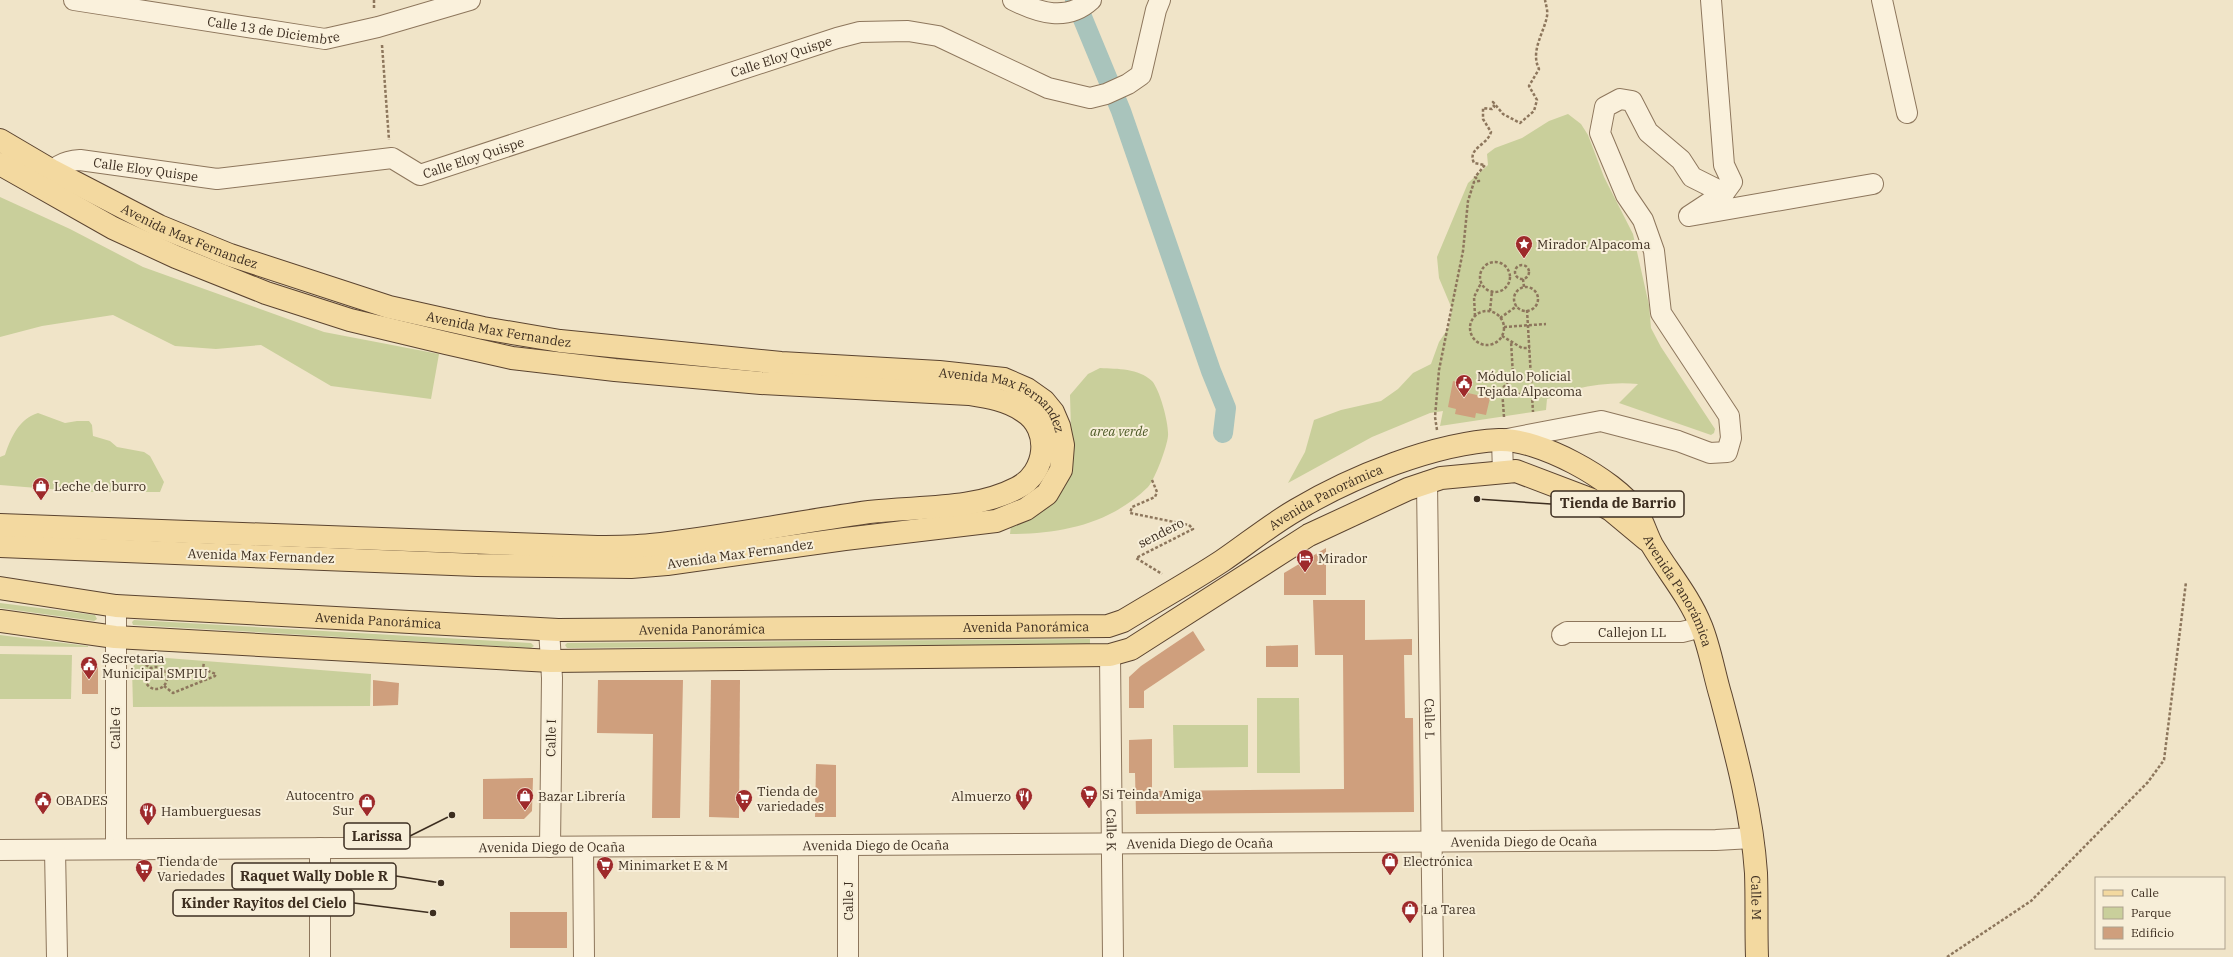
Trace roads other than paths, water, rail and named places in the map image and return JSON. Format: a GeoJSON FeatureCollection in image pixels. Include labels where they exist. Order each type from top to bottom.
{"type":"FeatureCollection","features":[{"type":"Feature","properties":{"kind":"main road","name":"Avenida Max Fernandez"},"geometry":{"type":"LineString","coordinates":[[0,140],[45,179],[113,228],[176,257],[266,293],[350,320],[512,358],[615,370],[761,383],[887,379]]}},
{"type":"Feature","properties":{"kind":"main road","name":"Avenida Max Fernandez"},"geometry":{"type":"LineString","coordinates":[[0,164],[45,179],[230,255],[389,307],[483,328],[560,341],[781,363],[887,379],[1011,403],[1024,411],[1034,420],[1040,432],[1042,456],[1039,467],[1030,479],[1019,487],[992,498],[960,504],[870,512],[687,540],[630,557],[477,565],[0,546]]}},
{"type":"Feature","properties":{"kind":"main road"},"geometry":{"type":"LineString","coordinates":[[479,351],[483,328]]}},
{"type":"Feature","properties":{"kind":"main road","name":"Avenida Panorámica"},"geometry":{"type":"LineString","coordinates":[[0,588],[116,606],[550,629],[1108,626],[1123,621],[1215,565],[1297,509],[1344,486],[1394,465],[1424,455],[1463,446],[1502,440],[1541,448],[1571,460],[1605,481],[1623,496],[1637,512],[1651,543],[1678,584],[1702,626],[1729,732],[1752,838]]}},
{"type":"Feature","properties":{"kind":"main road"},"geometry":{"type":"LineString","coordinates":[[1424,455],[1427,482]]}},
{"type":"Feature","properties":{"kind":"main road","name":"Avenida Panorámica"},"geometry":{"type":"LineString","coordinates":[[0,621],[115,637],[551,661],[1110,655],[1131,649],[1309,534],[1427,482],[1441,478],[1516,471],[1595,501],[1611,510],[1651,543]]}},
{"type":"Feature","properties":{"kind":"main road","name":"Avenida Max Fernandez"},"geometry":{"type":"LineString","coordinates":[[0,525],[596,547],[630,557]]}},
{"type":"Feature","properties":{"kind":"main road"},"geometry":{"type":"LineString","coordinates":[[1108,626],[1110,655]]}},
{"type":"Feature","properties":{"kind":"main road","name":"Calle M"},"geometry":{"type":"LineString","coordinates":[[1752,838],[1756,873],[1757,957]]}},
{"type":"Feature","properties":{"kind":"street","name":"Calle 13 de Diciembre"},"geometry":{"type":"LineString","coordinates":[[74,0],[325,39],[378,27],[470,0]]}},
{"type":"Feature","properties":{"kind":"street"},"geometry":{"type":"LineString","coordinates":[[1013,0],[1038,11],[1052,14],[1066,14],[1089,2]]}},
{"type":"Feature","properties":{"kind":"street","name":"Calle Eloy Quispe"},"geometry":{"type":"LineString","coordinates":[[45,179],[69,161],[80,160],[217,179],[392,158],[420,175],[837,38],[860,32],[902,31],[938,36],[1048,88],[1090,98],[1106,94],[1128,84],[1141,75],[1156,10],[1160,0]]}},
{"type":"Feature","properties":{"kind":"street"},"geometry":{"type":"LineString","coordinates":[[1711,0],[1724,165],[1732,182],[1724,193],[1689,216],[1873,184]]}},
{"type":"Feature","properties":{"kind":"street"},"geometry":{"type":"LineString","coordinates":[[1882,0],[1907,113]]}},
{"type":"Feature","properties":{"kind":"street"},"geometry":{"type":"LineString","coordinates":[[1503,473],[1502,440],[1602,420],[1678,441],[1710,453],[1727,452],[1732,438],[1729,416],[1661,313],[1654,251],[1643,220],[1626,195],[1600,133],[1605,108],[1620,99],[1632,101],[1648,132],[1681,160],[1692,177],[1724,193]]}},
{"type":"Feature","properties":{"kind":"street","name":"Calle L"},"geometry":{"type":"LineString","coordinates":[[1427,482],[1433,957]]}},
{"type":"Feature","properties":{"kind":"street","name":"Calle G"},"geometry":{"type":"LineString","coordinates":[[116,606],[116,849]]}},
{"type":"Feature","properties":{"kind":"street","name":"Callejon LL"},"geometry":{"type":"LineString","coordinates":[[1562,635],[1567,632],[1682,632],[1702,626]]}},
{"type":"Feature","properties":{"kind":"street","name":"Calle I"},"geometry":{"type":"LineString","coordinates":[[550,629],[550,847]]}},
{"type":"Feature","properties":{"kind":"street","name":"Calle K"},"geometry":{"type":"LineString","coordinates":[[1110,655],[1113,957]]}},
{"type":"Feature","properties":{"kind":"street","name":"Avenida Diego de Ocaña"},"geometry":{"type":"LineString","coordinates":[[0,850],[1432,842],[1716,840],[1752,838]]}},
{"type":"Feature","properties":{"kind":"street","name":"Calle J"},"geometry":{"type":"LineString","coordinates":[[848,845],[848,957]]}},
{"type":"Feature","properties":{"kind":"street"},"geometry":{"type":"LineString","coordinates":[[583,847],[584,957]]}},
{"type":"Feature","properties":{"kind":"street"},"geometry":{"type":"LineString","coordinates":[[320,848],[320,957]]}},
{"type":"Feature","properties":{"kind":"street"},"geometry":{"type":"LineString","coordinates":[[55,850],[57,957]]}},
{"type":"Feature","properties":{"kind":"waterway"},"geometry":{"type":"LineString","coordinates":[[1075,0],[1121,111],[1211,371],[1226,408],[1223,433]]}},
{"type":"Feature","properties":{"kind":"place","name":"Mirador Alpacoma"},"geometry":{"type":"Point","coordinates":[1524,259]}},
{"type":"Feature","properties":{"kind":"place","name":"Módulo Policial Tejada Alpacoma"},"geometry":{"type":"Point","coordinates":[1464,398]}},
{"type":"Feature","properties":{"kind":"place","name":"Tienda de Barrio"},"geometry":{"type":"Point","coordinates":[1477,499]}},
{"type":"Feature","properties":{"kind":"place","name":"Leche de burro"},"geometry":{"type":"Point","coordinates":[41,501]}},
{"type":"Feature","properties":{"kind":"place","name":"Mirador"},"geometry":{"type":"Point","coordinates":[1305,573]}},
{"type":"Feature","properties":{"kind":"place","name":"Secretaria Municipal SMPIU"},"geometry":{"type":"Point","coordinates":[89,680]}},
{"type":"Feature","properties":{"kind":"place","name":"Si Teinda Amiga"},"geometry":{"type":"Point","coordinates":[1089,809]}},
{"type":"Feature","properties":{"kind":"place","name":"Bazar Librería"},"geometry":{"type":"Point","coordinates":[525,811]}},
{"type":"Feature","properties":{"kind":"place","name":"Almuerzo"},"geometry":{"type":"Point","coordinates":[1024,811]}},
{"type":"Feature","properties":{"kind":"place","name":"Tienda de variedades"},"geometry":{"type":"Point","coordinates":[744,813]}},
{"type":"Feature","properties":{"kind":"place","name":"OBADES"},"geometry":{"type":"Point","coordinates":[43,815]}},
{"type":"Feature","properties":{"kind":"place","name":"Larissa"},"geometry":{"type":"Point","coordinates":[452,815]}},
{"type":"Feature","properties":{"kind":"place","name":"Autocentro Sur"},"geometry":{"type":"Point","coordinates":[367,817]}},
{"type":"Feature","properties":{"kind":"place","name":"Hambuerguesas"},"geometry":{"type":"Point","coordinates":[148,826]}},
{"type":"Feature","properties":{"kind":"place","name":"Electrónica"},"geometry":{"type":"Point","coordinates":[1390,876]}},
{"type":"Feature","properties":{"kind":"place","name":"Minimarket E & M"},"geometry":{"type":"Point","coordinates":[605,880]}},
{"type":"Feature","properties":{"kind":"place","name":"Tienda de Variedades"},"geometry":{"type":"Point","coordinates":[144,883]}},
{"type":"Feature","properties":{"kind":"place","name":"Raquet Wally Doble R"},"geometry":{"type":"Point","coordinates":[441,883]}},
{"type":"Feature","properties":{"kind":"place","name":"Kinder Rayitos del Cielo"},"geometry":{"type":"Point","coordinates":[433,913]}},
{"type":"Feature","properties":{"kind":"place","name":"La Tarea"},"geometry":{"type":"Point","coordinates":[1410,924]}},
{"type":"Feature","properties":{"kind":"park label","name":"area verde"},"geometry":{"type":"Point","coordinates":[1119,431]}}]}
